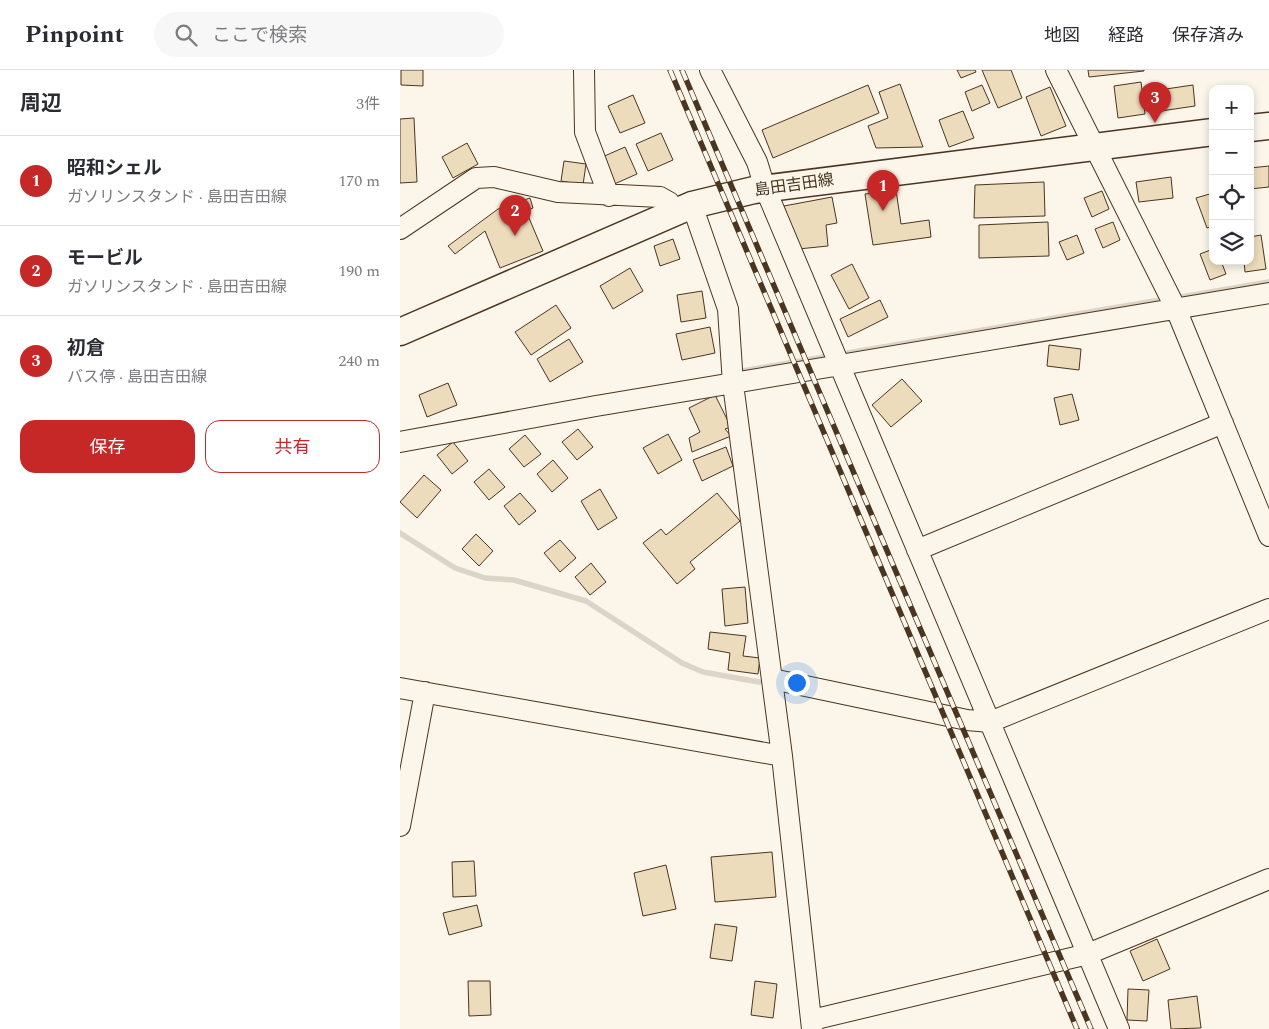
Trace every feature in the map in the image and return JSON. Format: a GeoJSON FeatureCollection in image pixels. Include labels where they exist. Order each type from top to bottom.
{"type":"FeatureCollection","features":[{"type":"Feature","properties":{"kind":"main road"},"geometry":{"type":"LineString","coordinates":[[1254,128],[1269,126]]}},
{"type":"Feature","properties":{"kind":"main road","name":"島田吉田線"},"geometry":{"type":"LineString","coordinates":[[400,332],[684,208],[765,188],[1209,132]]}},
{"type":"Feature","properties":{"kind":"street"},"geometry":{"type":"LineString","coordinates":[[584,70],[585,132],[609,196]]}},
{"type":"Feature","properties":{"kind":"street"},"geometry":{"type":"LineString","coordinates":[[710,70],[756,162],[765,188],[1119,1029]]}},
{"type":"Feature","properties":{"kind":"street"},"geometry":{"type":"LineString","coordinates":[[1056,70],[1096,146],[1176,309],[1269,536]]}},
{"type":"Feature","properties":{"kind":"street"},"geometry":{"type":"LineString","coordinates":[[400,229],[476,178],[494,178],[558,192],[660,197],[684,208],[728,308],[733,384],[782,756],[812,1024],[1088,954],[1269,879]]}},
{"type":"Feature","properties":{"kind":"street"},"geometry":{"type":"LineString","coordinates":[[400,442],[596,406],[1269,293]]}},
{"type":"Feature","properties":{"kind":"street"},"geometry":{"type":"LineString","coordinates":[[917,550],[1223,423]]}},
{"type":"Feature","properties":{"kind":"street"},"geometry":{"type":"LineString","coordinates":[[772,679],[967,720],[990,722],[1269,609]]}},
{"type":"Feature","properties":{"kind":"street"},"geometry":{"type":"LineString","coordinates":[[400,688],[782,756]]}},
{"type":"Feature","properties":{"kind":"street"},"geometry":{"type":"LineString","coordinates":[[400,826],[425,692]]}},
{"type":"Feature","properties":{"kind":"building"},"geometry":{"type":"Polygon","coordinates":[[[401,70],[423,70],[423,86],[401,85],[401,70]]]}},
{"type":"Feature","properties":{"kind":"building"},"geometry":{"type":"Polygon","coordinates":[[[957,70],[975,70],[976,72],[961,78],[957,70]]]}},
{"type":"Feature","properties":{"kind":"building"},"geometry":{"type":"Polygon","coordinates":[[[982,70],[1011,70],[1022,98],[998,108],[982,70]]]}},
{"type":"Feature","properties":{"kind":"building"},"geometry":{"type":"Polygon","coordinates":[[[1088,70],[1144,70],[1144,71],[1089,77],[1088,70]]]}},
{"type":"Feature","properties":{"kind":"building"},"geometry":{"type":"Polygon","coordinates":[[[1141,82],[1145,114],[1118,118],[1114,86],[1141,82]]]}},
{"type":"Feature","properties":{"kind":"building"},"geometry":{"type":"Polygon","coordinates":[[[900,84],[923,147],[876,148],[868,126],[888,118],[879,92],[900,84]]]}},
{"type":"Feature","properties":{"kind":"building"},"geometry":{"type":"Polygon","coordinates":[[[868,85],[879,113],[773,158],[762,130],[868,85]]]}},
{"type":"Feature","properties":{"kind":"building"},"geometry":{"type":"Polygon","coordinates":[[[982,85],[990,103],[972,111],[965,92],[982,85]]]}},
{"type":"Feature","properties":{"kind":"building"},"geometry":{"type":"Polygon","coordinates":[[[1193,85],[1195,106],[1161,111],[1159,90],[1193,85]]]}},
{"type":"Feature","properties":{"kind":"building"},"geometry":{"type":"Polygon","coordinates":[[[1050,87],[1066,126],[1041,136],[1026,97],[1050,87]]]}},
{"type":"Feature","properties":{"kind":"building"},"geometry":{"type":"Polygon","coordinates":[[[633,95],[645,123],[620,133],[608,106],[633,95]]]}},
{"type":"Feature","properties":{"kind":"building"},"geometry":{"type":"Polygon","coordinates":[[[963,111],[974,138],[949,147],[939,120],[963,111]]]}},
{"type":"Feature","properties":{"kind":"building"},"geometry":{"type":"Polygon","coordinates":[[[414,118],[417,182],[400,183],[400,119],[414,118]]]}},
{"type":"Feature","properties":{"kind":"building"},"geometry":{"type":"Polygon","coordinates":[[[661,133],[673,160],[648,171],[636,144],[661,133]]]}},
{"type":"Feature","properties":{"kind":"building"},"geometry":{"type":"Polygon","coordinates":[[[467,143],[478,164],[453,178],[442,157],[467,143]]]}},
{"type":"Feature","properties":{"kind":"building"},"geometry":{"type":"Polygon","coordinates":[[[625,147],[637,174],[612,185],[600,158],[625,147]]]}},
{"type":"Feature","properties":{"kind":"building"},"geometry":{"type":"Polygon","coordinates":[[[564,161],[586,164],[583,185],[561,181],[564,161]]]}},
{"type":"Feature","properties":{"kind":"building"},"geometry":{"type":"Polygon","coordinates":[[[1269,166],[1269,187],[1254,189],[1254,168],[1269,166]]]}},
{"type":"Feature","properties":{"kind":"building"},"geometry":{"type":"Polygon","coordinates":[[[1171,177],[1173,198],[1139,202],[1136,182],[1171,177]]]}},
{"type":"Feature","properties":{"kind":"building"},"geometry":{"type":"Polygon","coordinates":[[[1044,182],[1045,216],[974,218],[975,185],[1044,182]]]}},
{"type":"Feature","properties":{"kind":"building"},"geometry":{"type":"Polygon","coordinates":[[[896,190],[901,224],[929,220],[931,237],[873,245],[865,194],[896,190]]]}},
{"type":"Feature","properties":{"kind":"building"},"geometry":{"type":"Polygon","coordinates":[[[1102,191],[1109,209],[1092,217],[1084,198],[1102,191]]]}},
{"type":"Feature","properties":{"kind":"building"},"geometry":{"type":"Polygon","coordinates":[[[1209,194],[1209,227],[1207,228],[1196,198],[1209,194]]]}},
{"type":"Feature","properties":{"kind":"building"},"geometry":{"type":"Polygon","coordinates":[[[832,197],[837,223],[826,225],[828,246],[798,249],[784,206],[832,197]]]}},
{"type":"Feature","properties":{"kind":"building"},"geometry":{"type":"Polygon","coordinates":[[[530,198],[533,208],[526,211],[543,251],[500,268],[485,231],[455,254],[448,246],[498,209],[530,198]]]}},
{"type":"Feature","properties":{"kind":"building"},"geometry":{"type":"Polygon","coordinates":[[[1048,222],[1049,256],[979,258],[979,225],[1048,222]]]}},
{"type":"Feature","properties":{"kind":"building"},"geometry":{"type":"Polygon","coordinates":[[[1113,222],[1120,240],[1103,248],[1095,229],[1113,222]]]}},
{"type":"Feature","properties":{"kind":"building"},"geometry":{"type":"Polygon","coordinates":[[[1077,235],[1084,253],[1067,260],[1059,242],[1077,235]]]}},
{"type":"Feature","properties":{"kind":"building"},"geometry":{"type":"Polygon","coordinates":[[[1261,235],[1266,269],[1245,272],[1244,265],[1254,265],[1254,236],[1261,235]]]}},
{"type":"Feature","properties":{"kind":"building"},"geometry":{"type":"Polygon","coordinates":[[[673,239],[680,259],[660,266],[654,246],[673,239]]]}},
{"type":"Feature","properties":{"kind":"building"},"geometry":{"type":"Polygon","coordinates":[[[1209,251],[1209,265],[1223,265],[1226,274],[1210,280],[1200,254],[1209,251]]]}},
{"type":"Feature","properties":{"kind":"building"},"geometry":{"type":"Polygon","coordinates":[[[852,264],[869,298],[849,309],[831,275],[852,264]]]}},
{"type":"Feature","properties":{"kind":"building"},"geometry":{"type":"Polygon","coordinates":[[[630,268],[643,291],[613,309],[600,286],[630,268]]]}},
{"type":"Feature","properties":{"kind":"building"},"geometry":{"type":"Polygon","coordinates":[[[702,291],[706,318],[681,322],[677,295],[702,291]]]}},
{"type":"Feature","properties":{"kind":"building"},"geometry":{"type":"Polygon","coordinates":[[[880,300],[888,317],[848,337],[840,319],[880,300]]]}},
{"type":"Feature","properties":{"kind":"building"},"geometry":{"type":"Polygon","coordinates":[[[556,305],[571,328],[531,355],[515,332],[556,305]]]}},
{"type":"Feature","properties":{"kind":"building"},"geometry":{"type":"Polygon","coordinates":[[[710,327],[715,353],[682,360],[676,334],[710,327]]]}},
{"type":"Feature","properties":{"kind":"building"},"geometry":{"type":"Polygon","coordinates":[[[569,339],[583,362],[550,382],[537,359],[569,339]]]}},
{"type":"Feature","properties":{"kind":"building"},"geometry":{"type":"Polygon","coordinates":[[[1049,345],[1081,349],[1079,370],[1047,366],[1049,345]]]}},
{"type":"Feature","properties":{"kind":"building"},"geometry":{"type":"Polygon","coordinates":[[[902,379],[922,401],[891,427],[872,405],[902,379]]]}},
{"type":"Feature","properties":{"kind":"building"},"geometry":{"type":"Polygon","coordinates":[[[448,383],[457,405],[427,417],[419,395],[448,383]]]}},
{"type":"Feature","properties":{"kind":"building"},"geometry":{"type":"Polygon","coordinates":[[[1072,394],[1079,420],[1060,425],[1054,398],[1072,394]]]}},
{"type":"Feature","properties":{"kind":"building"},"geometry":{"type":"Polygon","coordinates":[[[715,395],[731,427],[725,429],[731,436],[692,452],[689,438],[700,432],[689,408],[715,395]]]}},
{"type":"Feature","properties":{"kind":"building"},"geometry":{"type":"Polygon","coordinates":[[[578,429],[593,447],[577,460],[562,442],[578,429]]]}},
{"type":"Feature","properties":{"kind":"building"},"geometry":{"type":"Polygon","coordinates":[[[668,434],[682,460],[658,474],[643,448],[668,434]]]}},
{"type":"Feature","properties":{"kind":"building"},"geometry":{"type":"Polygon","coordinates":[[[525,435],[541,454],[524,467],[509,449],[525,435]]]}},
{"type":"Feature","properties":{"kind":"building"},"geometry":{"type":"Polygon","coordinates":[[[453,442],[468,461],[452,474],[437,455],[453,442]]]}},
{"type":"Feature","properties":{"kind":"building"},"geometry":{"type":"Polygon","coordinates":[[[726,447],[733,466],[702,481],[693,460],[726,447]]]}},
{"type":"Feature","properties":{"kind":"building"},"geometry":{"type":"Polygon","coordinates":[[[553,460],[568,478],[552,492],[537,474],[553,460]]]}},
{"type":"Feature","properties":{"kind":"building"},"geometry":{"type":"Polygon","coordinates":[[[489,469],[505,487],[489,500],[474,482],[489,469]]]}},
{"type":"Feature","properties":{"kind":"building"},"geometry":{"type":"Polygon","coordinates":[[[424,475],[441,490],[417,518],[400,502],[424,475]]]}},
{"type":"Feature","properties":{"kind":"building"},"geometry":{"type":"Polygon","coordinates":[[[600,489],[617,518],[598,530],[581,501],[600,489]]]}},
{"type":"Feature","properties":{"kind":"building"},"geometry":{"type":"Polygon","coordinates":[[[520,493],[536,511],[519,525],[504,506],[520,493]]]}},
{"type":"Feature","properties":{"kind":"building"},"geometry":{"type":"Polygon","coordinates":[[[717,493],[740,521],[690,562],[695,569],[677,584],[643,543],[661,529],[666,535],[717,493]]]}},
{"type":"Feature","properties":{"kind":"building"},"geometry":{"type":"Polygon","coordinates":[[[476,534],[493,551],[479,566],[462,549],[476,534]]]}},
{"type":"Feature","properties":{"kind":"building"},"geometry":{"type":"Polygon","coordinates":[[[560,540],[576,558],[560,572],[544,553],[560,540]]]}},
{"type":"Feature","properties":{"kind":"building"},"geometry":{"type":"Polygon","coordinates":[[[591,563],[606,582],[590,595],[575,577],[591,563]]]}},
{"type":"Feature","properties":{"kind":"building"},"geometry":{"type":"Polygon","coordinates":[[[745,587],[748,623],[725,626],[722,589],[745,587]]]}},
{"type":"Feature","properties":{"kind":"building"},"geometry":{"type":"Polygon","coordinates":[[[710,632],[746,636],[743,656],[760,658],[758,674],[728,670],[730,653],[708,649],[710,632]]]}},
{"type":"Feature","properties":{"kind":"building"},"geometry":{"type":"Polygon","coordinates":[[[772,852],[776,897],[715,902],[711,857],[772,852]]]}},
{"type":"Feature","properties":{"kind":"building"},"geometry":{"type":"Polygon","coordinates":[[[474,861],[476,896],[453,897],[452,862],[474,861]]]}},
{"type":"Feature","properties":{"kind":"building"},"geometry":{"type":"Polygon","coordinates":[[[666,865],[676,909],[643,916],[634,873],[666,865]]]}},
{"type":"Feature","properties":{"kind":"building"},"geometry":{"type":"Polygon","coordinates":[[[477,905],[482,926],[449,935],[443,913],[477,905]]]}},
{"type":"Feature","properties":{"kind":"building"},"geometry":{"type":"Polygon","coordinates":[[[715,924],[737,927],[732,961],[710,958],[715,924]]]}},
{"type":"Feature","properties":{"kind":"building"},"geometry":{"type":"Polygon","coordinates":[[[1157,939],[1170,969],[1143,981],[1130,951],[1157,939]]]}},
{"type":"Feature","properties":{"kind":"building"},"geometry":{"type":"Polygon","coordinates":[[[468,981],[490,981],[491,1015],[469,1016],[468,981]]]}},
{"type":"Feature","properties":{"kind":"building"},"geometry":{"type":"Polygon","coordinates":[[[755,981],[777,984],[773,1018],[751,1015],[755,981]]]}},
{"type":"Feature","properties":{"kind":"building"},"geometry":{"type":"Polygon","coordinates":[[[1128,989],[1149,990],[1147,1021],[1127,1020],[1128,989]]]}},
{"type":"Feature","properties":{"kind":"building"},"geometry":{"type":"Polygon","coordinates":[[[1197,996],[1201,1028],[1171,1029],[1168,1000],[1197,996]]]}},
{"type":"Feature","properties":{"kind":"waterway"},"geometry":{"type":"LineString","coordinates":[[1175,298],[1269,282]]}},
{"type":"Feature","properties":{"kind":"waterway"},"geometry":{"type":"LineString","coordinates":[[736,372],[1166,299]]}},
{"type":"Feature","properties":{"kind":"waterway"},"geometry":{"type":"LineString","coordinates":[[400,533],[455,568],[485,578],[514,580],[586,601],[682,663],[703,672],[759,682]]}},
{"type":"Feature","properties":{"kind":"railway"},"geometry":{"type":"LineString","coordinates":[[670,70],[1077,1029]]}},
{"type":"Feature","properties":{"kind":"railway"},"geometry":{"type":"LineString","coordinates":[[682,70],[1091,1029]]}},
{"type":"Feature","properties":{"kind":"place","name":"初倉"},"geometry":{"type":"Point","coordinates":[1155,123]}},
{"type":"Feature","properties":{"kind":"place","name":"昭和シェル"},"geometry":{"type":"Point","coordinates":[883,211]}},
{"type":"Feature","properties":{"kind":"place","name":"モービル"},"geometry":{"type":"Point","coordinates":[515,236]}}]}
